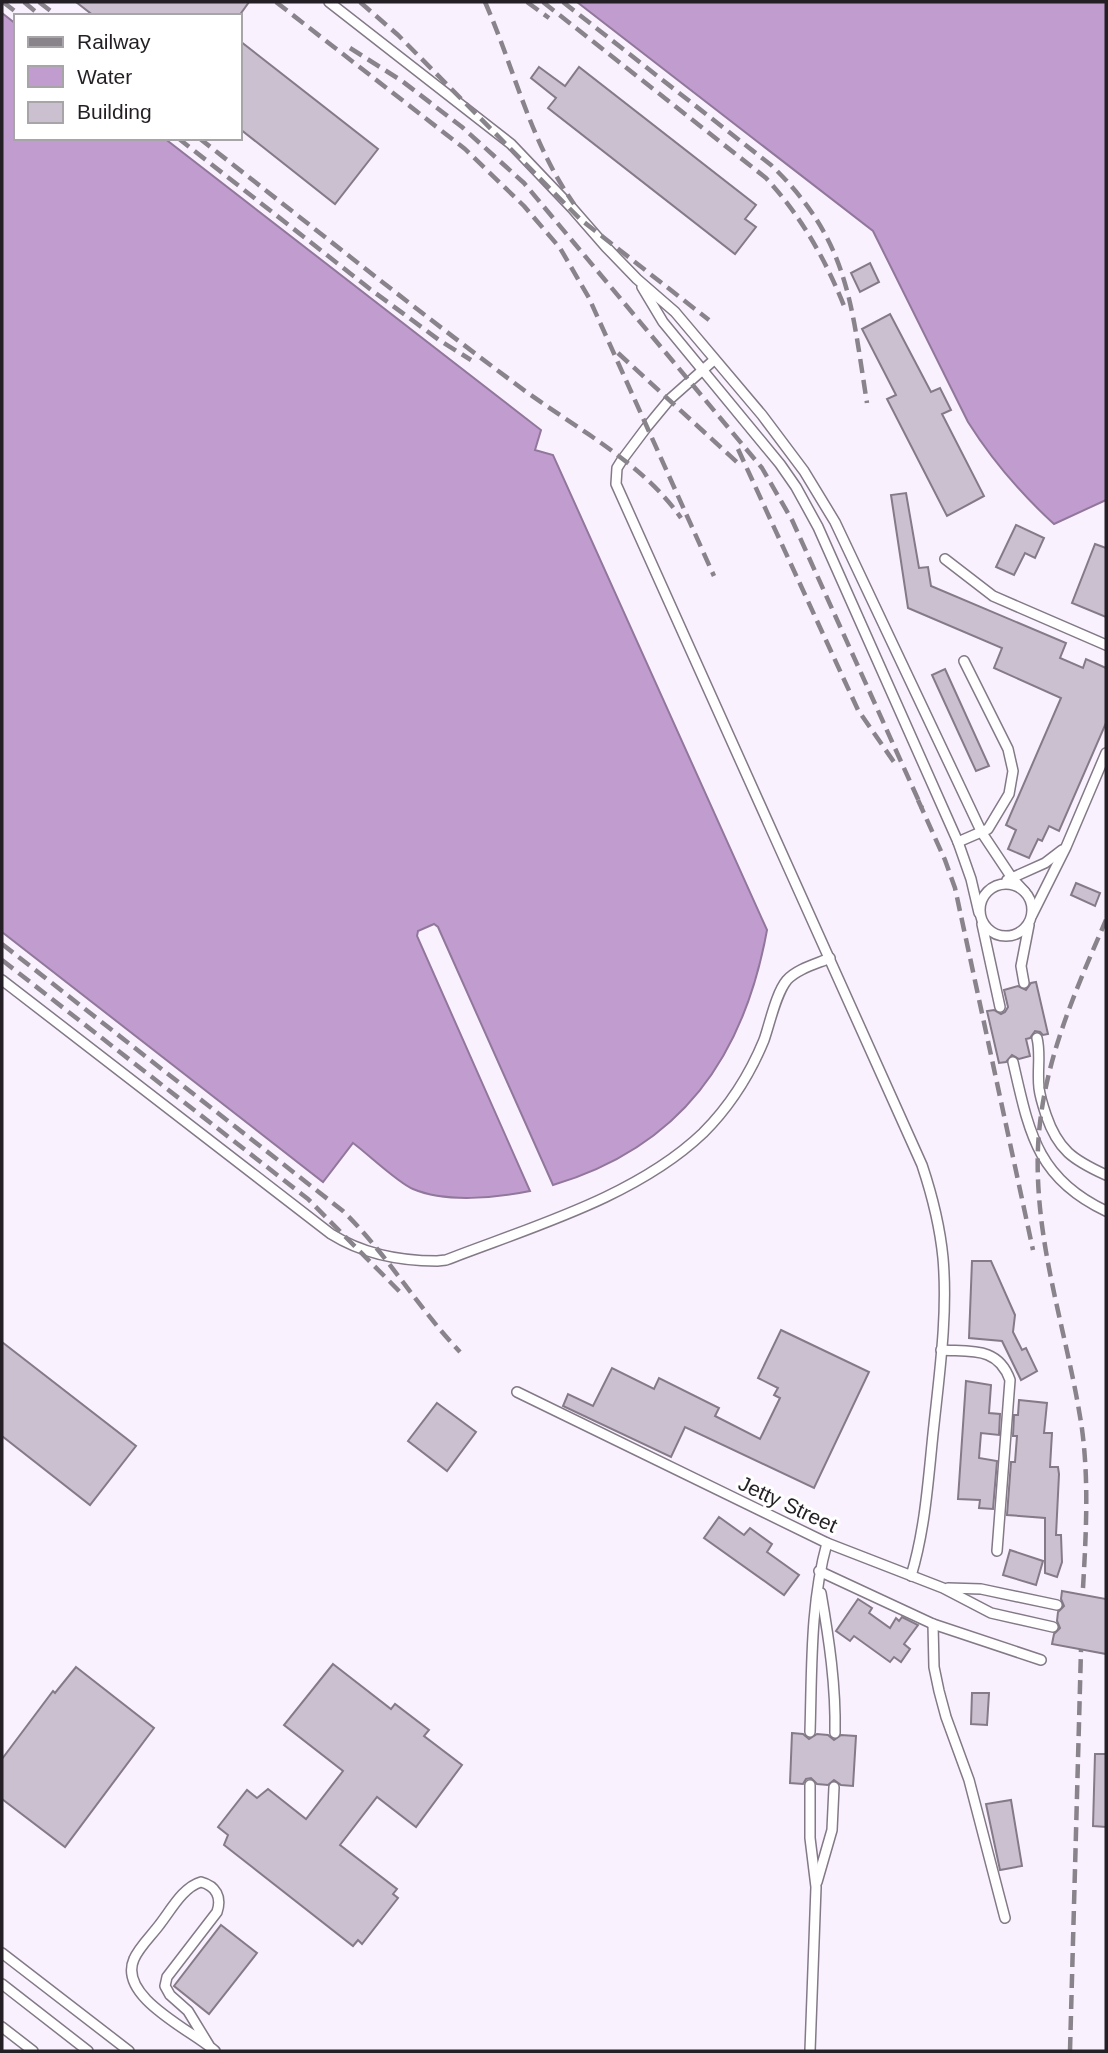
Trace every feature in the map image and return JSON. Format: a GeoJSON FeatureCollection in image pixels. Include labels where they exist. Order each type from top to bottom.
{"type":"FeatureCollection","features":[{"type":"Feature","properties":{"kind":"lane"},"geometry":{"type":"LineString","coordinates":[[329,2],[511,144],[637,279],[675,312],[793,456],[831,514],[982,833],[1012,878],[1025,892],[1032,907],[1021,966],[1024,983]]}},
{"type":"Feature","properties":{"kind":"lane"},"geometry":{"type":"LineString","coordinates":[[637,279],[663,322],[766,446],[796,487],[818,527],[958,842],[971,879],[1000,1007]]}},
{"type":"Feature","properties":{"kind":"lane"},"geometry":{"type":"LineString","coordinates":[[714,360],[670,399],[622,458],[617,468],[617,484],[922,1165],[931,1193],[943,1255],[941,1350],[926,1506],[911,1576]]}},
{"type":"Feature","properties":{"kind":"lane"},"geometry":{"type":"LineString","coordinates":[[945,559],[993,596],[1106,645]]}},
{"type":"Feature","properties":{"kind":"lane"},"geometry":{"type":"LineString","coordinates":[[958,842],[982,833],[992,824],[1009,794],[1013,771],[1008,749],[964,661]]}},
{"type":"Feature","properties":{"kind":"lane"},"geometry":{"type":"LineString","coordinates":[[1066,847],[1045,863],[995,885],[982,898],[980,917],[989,931],[1006,936],[1023,930],[1066,847],[1106,753]]}},
{"type":"Feature","properties":{"kind":"lane"},"geometry":{"type":"LineString","coordinates":[[995,885],[1011,883],[1025,892]]}},
{"type":"Feature","properties":{"kind":"lane"},"geometry":{"type":"LineString","coordinates":[[2,980],[331,1234],[347,1244],[377,1255],[437,1261],[446,1260],[599,1200],[642,1179],[674,1159],[704,1132],[746,1078],[788,979],[830,958]]}},
{"type":"Feature","properties":{"kind":"lane"},"geometry":{"type":"LineString","coordinates":[[1037,1038],[1040,1057],[1039,1086],[1052,1133],[1068,1154],[1106,1175]]}},
{"type":"Feature","properties":{"kind":"lane"},"geometry":{"type":"LineString","coordinates":[[1013,1062],[1026,1117],[1038,1149],[1068,1188],[1106,1211]]}},
{"type":"Feature","properties":{"kind":"lane"},"geometry":{"type":"LineString","coordinates":[[941,1350],[964,1350],[992,1356],[1002,1364],[1010,1380],[997,1551]]}},
{"type":"Feature","properties":{"kind":"lane","name":"Jetty Street"},"geometry":{"type":"LineString","coordinates":[[517,1392],[827,1543],[943,1588],[991,1613],[1054,1627]]}},
{"type":"Feature","properties":{"kind":"lane"},"geometry":{"type":"LineString","coordinates":[[810,1732],[814,1625],[819,1571],[827,1543]]}},
{"type":"Feature","properties":{"kind":"lane"},"geometry":{"type":"LineString","coordinates":[[819,1571],[933,1624],[1041,1660]]}},
{"type":"Feature","properties":{"kind":"lane"},"geometry":{"type":"LineString","coordinates":[[819,1584],[828,1637],[835,1703],[835,1733]]}},
{"type":"Feature","properties":{"kind":"lane"},"geometry":{"type":"LineString","coordinates":[[943,1588],[981,1589],[1057,1605]]}},
{"type":"Feature","properties":{"kind":"lane"},"geometry":{"type":"LineString","coordinates":[[933,1624],[934,1667],[939,1691],[969,1780],[1004,1918]]}},
{"type":"Feature","properties":{"kind":"lane"},"geometry":{"type":"LineString","coordinates":[[810,1786],[810,1838],[816,1887],[810,2051]]}},
{"type":"Feature","properties":{"kind":"lane"},"geometry":{"type":"LineString","coordinates":[[816,1887],[832,1830],[834,1787]]}},
{"type":"Feature","properties":{"kind":"lane"},"geometry":{"type":"LineString","coordinates":[[201,1882],[220,1896],[220,1905],[167,1977],[165,1986],[170,1995],[188,2011],[212,2049],[176,2024],[141,1994],[131,1977],[131,1967],[137,1954],[188,1888],[201,1882]]}},
{"type":"Feature","properties":{"kind":"lane"},"geometry":{"type":"LineString","coordinates":[[2,1953],[128,2051]]}},
{"type":"Feature","properties":{"kind":"lane"},"geometry":{"type":"LineString","coordinates":[[2,1984],[88,2051]]}},
{"type":"Feature","properties":{"kind":"lane"},"geometry":{"type":"LineString","coordinates":[[2,2027],[33,2051]]}},
{"type":"Feature","properties":{"kind":"water"},"geometry":{"type":"Polygon","coordinates":[[[577,2],[1106,2],[1106,500],[1054,524],[1018,488],[968,422],[873,231],[577,2]]]}},
{"type":"Feature","properties":{"kind":"water"},"geometry":{"type":"Polygon","coordinates":[[[2,13],[14,22],[14,140],[167,140],[541,430],[535,450],[553,455],[767,930],[742,1018],[723,1056],[699,1091],[671,1121],[637,1147],[598,1168],[553,1185],[438,927],[434,924],[418,931],[417,936],[530,1191],[471,1198],[440,1196],[413,1189],[399,1181],[353,1143],[323,1182],[2,932],[2,13]]]}},
{"type":"Feature","properties":{"kind":"building"},"geometry":{"type":"Polygon","coordinates":[[[76,2],[249,2],[240,14],[91,14],[76,2]]]}},
{"type":"Feature","properties":{"kind":"building"},"geometry":{"type":"Polygon","coordinates":[[[242,43],[378,149],[335,204],[242,131],[242,43]]]}},
{"type":"Feature","properties":{"kind":"building"},"geometry":{"type":"Polygon","coordinates":[[[539,67],[565,86],[579,67],[756,205],[745,219],[756,227],[735,254],[548,108],[556,98],[531,78],[539,67]]]}},
{"type":"Feature","properties":{"kind":"building"},"geometry":{"type":"Polygon","coordinates":[[[870,263],[879,282],[860,292],[851,273],[870,263]]]}},
{"type":"Feature","properties":{"kind":"building"},"geometry":{"type":"Polygon","coordinates":[[[890,314],[931,392],[940,388],[951,410],[942,414],[984,496],[947,516],[887,399],[896,395],[862,329],[890,314]]]}},
{"type":"Feature","properties":{"kind":"building"},"geometry":{"type":"Polygon","coordinates":[[[906,493],[919,568],[928,567],[931,586],[1066,643],[1060,658],[1083,668],[1086,659],[1106,668],[1106,723],[1059,831],[1049,826],[1042,841],[1038,839],[1029,858],[1008,849],[1016,830],[1006,825],[1061,698],[994,668],[1002,648],[908,608],[891,495],[906,493]]]}},
{"type":"Feature","properties":{"kind":"building"},"geometry":{"type":"Polygon","coordinates":[[[1016,525],[1044,538],[1035,558],[1025,553],[1014,575],[996,567],[1016,525]]]}},
{"type":"Feature","properties":{"kind":"building"},"geometry":{"type":"Polygon","coordinates":[[[1095,544],[1106,548],[1106,617],[1072,603],[1095,544]]]}},
{"type":"Feature","properties":{"kind":"building"},"geometry":{"type":"Polygon","coordinates":[[[945,669],[989,766],[976,771],[932,675],[945,669]]]}},
{"type":"Feature","properties":{"kind":"building"},"geometry":{"type":"Polygon","coordinates":[[[1076,883],[1100,893],[1095,906],[1071,895],[1076,883]]]}},
{"type":"Feature","properties":{"kind":"building"},"geometry":{"type":"Polygon","coordinates":[[[1036,982],[1048,1034],[1035,1031],[1026,1039],[1030,1056],[1019,1059],[1012,1055],[1006,1062],[999,1063],[987,1011],[994,1010],[1001,1014],[1005,1012],[1008,1007],[1004,990],[1018,986],[1026,990],[1031,983],[1036,982]]]}},
{"type":"Feature","properties":{"kind":"building"},"geometry":{"type":"Polygon","coordinates":[[[972,1261],[991,1261],[1015,1315],[1013,1332],[1022,1350],[1026,1348],[1037,1371],[1021,1380],[1002,1341],[969,1338],[972,1261]]]}},
{"type":"Feature","properties":{"kind":"building"},"geometry":{"type":"Polygon","coordinates":[[[781,1330],[869,1372],[814,1488],[685,1427],[671,1457],[563,1406],[568,1394],[593,1406],[612,1368],[654,1389],[659,1378],[719,1408],[715,1416],[760,1439],[780,1398],[774,1395],[778,1388],[758,1378],[781,1330]]]}},
{"type":"Feature","properties":{"kind":"building"},"geometry":{"type":"Polygon","coordinates":[[[2,1342],[136,1446],[90,1505],[2,1436],[2,1342]]]}},
{"type":"Feature","properties":{"kind":"building"},"geometry":{"type":"Polygon","coordinates":[[[966,1381],[991,1385],[989,1413],[1000,1414],[999,1435],[981,1433],[979,1458],[997,1461],[993,1509],[979,1508],[980,1500],[958,1499],[966,1381]]]}},
{"type":"Feature","properties":{"kind":"building"},"geometry":{"type":"Polygon","coordinates":[[[1019,1400],[1047,1403],[1044,1433],[1052,1433],[1050,1467],[1058,1467],[1059,1474],[1056,1535],[1061,1535],[1062,1562],[1057,1577],[1045,1573],[1045,1518],[1007,1515],[1011,1462],[1015,1462],[1017,1436],[1013,1436],[1014,1415],[1018,1415],[1019,1400]]]}},
{"type":"Feature","properties":{"kind":"building"},"geometry":{"type":"Polygon","coordinates":[[[437,1403],[476,1432],[447,1471],[408,1441],[437,1403]]]}},
{"type":"Feature","properties":{"kind":"building"},"geometry":{"type":"Polygon","coordinates":[[[719,1517],[744,1535],[750,1528],[772,1544],[767,1552],[799,1575],[784,1595],[704,1538],[719,1517]]]}},
{"type":"Feature","properties":{"kind":"building"},"geometry":{"type":"Polygon","coordinates":[[[1010,1550],[1043,1561],[1036,1585],[1003,1575],[1010,1550]]]}},
{"type":"Feature","properties":{"kind":"building"},"geometry":{"type":"Polygon","coordinates":[[[1062,1591],[1106,1599],[1106,1654],[1052,1644],[1054,1634],[1060,1628],[1057,1621],[1058,1612],[1064,1606],[1062,1591]]]}},
{"type":"Feature","properties":{"kind":"building"},"geometry":{"type":"Polygon","coordinates":[[[858,1599],[872,1608],[869,1613],[890,1628],[896,1618],[899,1621],[902,1617],[918,1625],[904,1644],[910,1649],[901,1662],[894,1657],[890,1662],[854,1636],[850,1641],[836,1631],[858,1599]]]}},
{"type":"Feature","properties":{"kind":"building"},"geometry":{"type":"Polygon","coordinates":[[[333,1664],[391,1709],[395,1704],[429,1730],[424,1736],[462,1765],[416,1827],[377,1797],[340,1845],[397,1889],[393,1894],[398,1898],[362,1944],[358,1940],[353,1946],[224,1845],[228,1835],[218,1827],[247,1790],[257,1798],[268,1789],[306,1819],[343,1771],[284,1725],[333,1664]]]}},
{"type":"Feature","properties":{"kind":"building"},"geometry":{"type":"Polygon","coordinates":[[[76,1667],[154,1728],[65,1847],[2,1799],[2,1759],[53,1691],[55,1693],[76,1667]]]}},
{"type":"Feature","properties":{"kind":"building"},"geometry":{"type":"Polygon","coordinates":[[[972,1693],[989,1693],[987,1725],[971,1724],[972,1693]]]}},
{"type":"Feature","properties":{"kind":"building"},"geometry":{"type":"Polygon","coordinates":[[[792,1733],[803,1734],[809,1739],[817,1734],[828,1735],[834,1740],[841,1735],[856,1736],[853,1786],[841,1785],[834,1780],[828,1785],[817,1784],[811,1778],[806,1779],[803,1784],[790,1783],[792,1733]]]}},
{"type":"Feature","properties":{"kind":"building"},"geometry":{"type":"Polygon","coordinates":[[[1095,1754],[1106,1754],[1106,1827],[1093,1826],[1095,1754]]]}},
{"type":"Feature","properties":{"kind":"building"},"geometry":{"type":"Polygon","coordinates":[[[1011,1800],[1022,1866],[1000,1870],[986,1804],[1011,1800]]]}},
{"type":"Feature","properties":{"kind":"building"},"geometry":{"type":"Polygon","coordinates":[[[221,1925],[257,1953],[209,2014],[174,1986],[221,1925]]]}},
{"type":"Feature","properties":{"kind":"railway"},"geometry":{"type":"LineString","coordinates":[[3,2],[18,14]]}},
{"type":"Feature","properties":{"kind":"railway"},"geometry":{"type":"LineString","coordinates":[[24,2],[39,14]]}},
{"type":"Feature","properties":{"kind":"railway"},"geometry":{"type":"LineString","coordinates":[[39,2],[54,14]]}},
{"type":"Feature","properties":{"kind":"railway"},"geometry":{"type":"LineString","coordinates":[[276,2],[465,149],[524,206],[560,248],[589,298],[714,576]]}},
{"type":"Feature","properties":{"kind":"railway"},"geometry":{"type":"LineString","coordinates":[[360,2],[398,35],[580,219],[709,320]]}},
{"type":"Feature","properties":{"kind":"railway"},"geometry":{"type":"LineString","coordinates":[[485,2],[534,131],[574,204]]}},
{"type":"Feature","properties":{"kind":"railway"},"geometry":{"type":"LineString","coordinates":[[527,2],[549,18]]}},
{"type":"Feature","properties":{"kind":"railway"},"geometry":{"type":"LineString","coordinates":[[543,2],[766,178],[791,208],[812,241],[831,275],[846,311]]}},
{"type":"Feature","properties":{"kind":"railway"},"geometry":{"type":"LineString","coordinates":[[563,2],[771,165],[797,193],[817,220],[842,275],[856,334],[867,403]]}},
{"type":"Feature","properties":{"kind":"railway"},"geometry":{"type":"LineString","coordinates":[[350,48],[402,81],[462,127],[524,183],[762,468],[792,520],[922,808]]}},
{"type":"Feature","properties":{"kind":"railway"},"geometry":{"type":"LineString","coordinates":[[181,140],[370,289],[471,360]]}},
{"type":"Feature","properties":{"kind":"railway"},"geometry":{"type":"LineString","coordinates":[[202,140],[473,352],[625,461],[665,498],[681,518]]}},
{"type":"Feature","properties":{"kind":"railway"},"geometry":{"type":"LineString","coordinates":[[618,353],[740,465]]}},
{"type":"Feature","properties":{"kind":"railway"},"geometry":{"type":"LineString","coordinates":[[738,449],[858,710],[896,765]]}},
{"type":"Feature","properties":{"kind":"railway"},"geometry":{"type":"LineString","coordinates":[[918,800],[955,888],[1033,1250]]}},
{"type":"Feature","properties":{"kind":"railway"},"geometry":{"type":"LineString","coordinates":[[1083,1588],[1086,1469],[1082,1429],[1046,1254],[1038,1183],[1038,1147],[1046,1087],[1053,1059],[1071,1003],[1106,920]]}},
{"type":"Feature","properties":{"kind":"railway"},"geometry":{"type":"LineString","coordinates":[[2,944],[343,1211],[374,1245],[460,1352]]}},
{"type":"Feature","properties":{"kind":"railway"},"geometry":{"type":"LineString","coordinates":[[2,960],[308,1199],[403,1295]]}},
{"type":"Feature","properties":{"kind":"railway"},"geometry":{"type":"LineString","coordinates":[[1070,2051],[1081,1650]]}}]}
